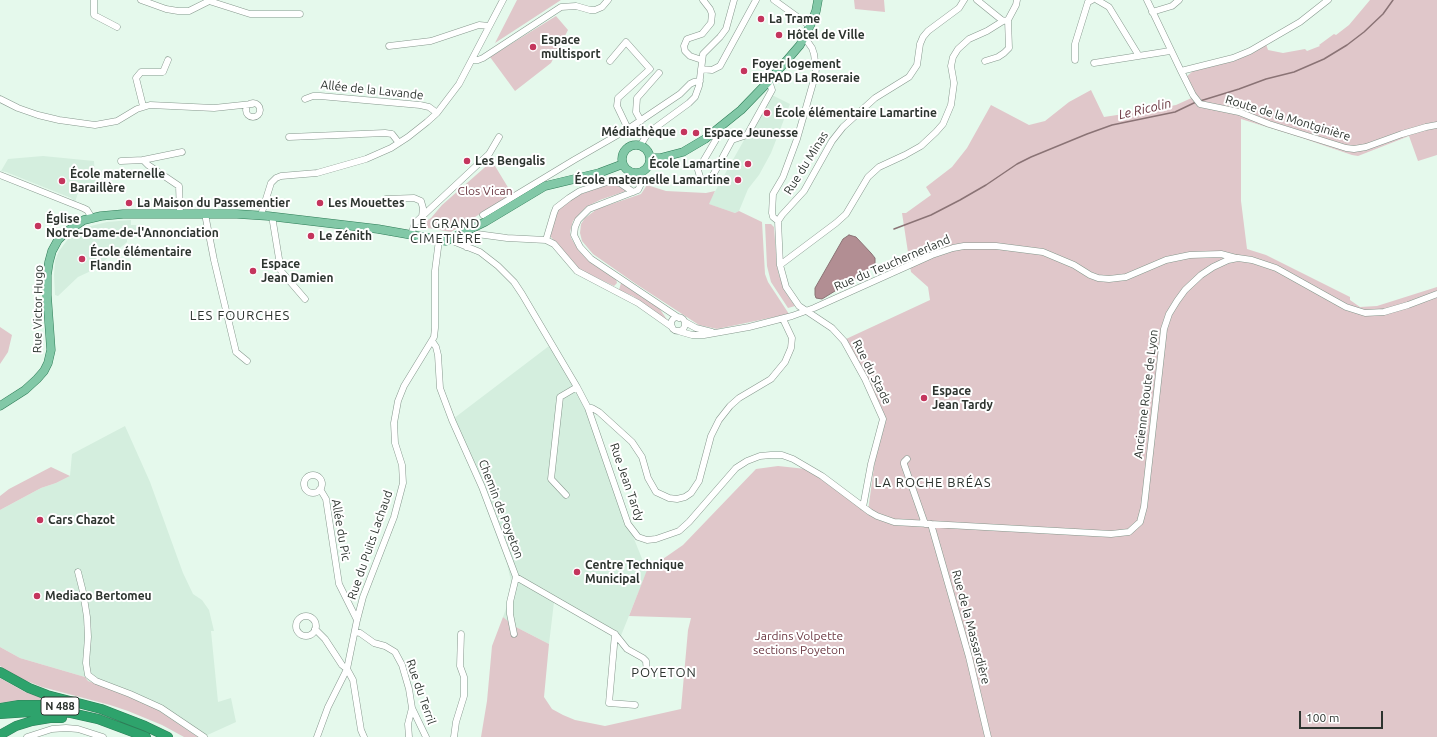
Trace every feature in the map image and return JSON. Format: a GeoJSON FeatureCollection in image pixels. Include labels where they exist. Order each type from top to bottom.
{"type":"FeatureCollection","features":[{"type":"Feature","properties":{"kind":"highway"},"geometry":{"type":"LineString","coordinates":[[0,672],[41,693],[101,709],[118,721]]}},
{"type":"Feature","properties":{"kind":"highway","name":"N 488"},"geometry":{"type":"LineString","coordinates":[[0,708],[19,705],[71,707],[118,721],[146,737]]}},
{"type":"Feature","properties":{"kind":"highway","name":"N 488"},"geometry":{"type":"LineString","coordinates":[[0,714],[44,711],[71,713],[98,719],[145,726],[168,737]]}},
{"type":"Feature","properties":{"kind":"highway"},"geometry":{"type":"LineString","coordinates":[[0,735],[16,726],[32,721],[50,718],[118,721]]}},
{"type":"Feature","properties":{"kind":"main road"},"geometry":{"type":"LineString","coordinates":[[650,158],[660,158],[683,152],[695,146],[719,129],[741,110],[769,81],[805,38],[816,11],[818,0]]}},
{"type":"Feature","properties":{"kind":"main road"},"geometry":{"type":"LineString","coordinates":[[632,146],[640,146],[647,151],[650,158],[645,169],[638,173],[627,170],[623,164],[623,155],[628,148],[632,146]]}},
{"type":"Feature","properties":{"kind":"main road","name":"Rue Victor Hugo"},"geometry":{"type":"LineString","coordinates":[[0,406],[29,387],[44,371],[48,363],[52,350],[47,295],[47,275],[52,251],[58,240],[66,232],[75,225],[92,218],[123,214],[261,215],[446,241],[485,222],[545,186],[599,173],[623,164]]}},
{"type":"Feature","properties":{"kind":"street"},"geometry":{"type":"LineString","coordinates":[[94,0],[94,15],[117,27]]}},
{"type":"Feature","properties":{"kind":"street"},"geometry":{"type":"LineString","coordinates":[[141,0],[166,9],[178,11],[190,11],[209,1],[250,14],[300,14]]}},
{"type":"Feature","properties":{"kind":"street"},"geometry":{"type":"LineString","coordinates":[[261,215],[270,183],[276,178],[281,176],[317,173],[335,169],[381,153],[412,134],[437,113],[459,84],[503,0]]}},
{"type":"Feature","properties":{"kind":"street"},"geometry":{"type":"LineString","coordinates":[[472,60],[483,58],[560,7],[576,6],[595,10],[602,7],[608,0]]}},
{"type":"Feature","properties":{"kind":"street"},"geometry":{"type":"LineString","coordinates":[[702,60],[690,56],[685,51],[684,46],[688,39],[702,34],[711,23],[712,14],[703,0]]}},
{"type":"Feature","properties":{"kind":"street"},"geometry":{"type":"LineString","coordinates":[[640,146],[648,133],[692,100],[698,91],[702,60],[705,50],[717,40],[726,29],[734,0]]}},
{"type":"Feature","properties":{"kind":"street"},"geometry":{"type":"LineString","coordinates":[[701,70],[712,70],[720,66],[756,0]]}},
{"type":"Feature","properties":{"kind":"street"},"geometry":{"type":"LineString","coordinates":[[774,0],[810,26]]}},
{"type":"Feature","properties":{"kind":"street","name":"Rue du Minas"},"geometry":{"type":"LineString","coordinates":[[778,221],[804,191],[826,151],[843,127],[875,98],[909,77],[917,65],[920,44],[923,37],[928,31],[959,8],[964,0]]}},
{"type":"Feature","properties":{"kind":"street"},"geometry":{"type":"LineString","coordinates":[[977,0],[1006,21],[1009,48],[998,57],[985,61]]}},
{"type":"Feature","properties":{"kind":"street"},"geometry":{"type":"LineString","coordinates":[[780,265],[846,214],[868,177],[880,166],[921,146],[936,132],[943,124],[951,105],[954,83],[951,66],[953,57],[958,48],[969,39],[1006,21],[1016,5],[1017,0]]}},
{"type":"Feature","properties":{"kind":"street"},"geometry":{"type":"LineString","coordinates":[[1075,60],[1075,44],[1088,2],[1092,0]]}},
{"type":"Feature","properties":{"kind":"street"},"geometry":{"type":"LineString","coordinates":[[1097,0],[1109,7],[1139,56]]}},
{"type":"Feature","properties":{"kind":"street"},"geometry":{"type":"LineString","coordinates":[[1147,0],[1180,71],[1233,58],[1250,51],[1300,22],[1328,0]]}},
{"type":"Feature","properties":{"kind":"street"},"geometry":{"type":"LineString","coordinates":[[1152,12],[1172,6],[1179,0]]}},
{"type":"Feature","properties":{"kind":"street"},"geometry":{"type":"LineString","coordinates":[[389,46],[431,40],[479,25],[489,26]]}},
{"type":"Feature","properties":{"kind":"street","name":"Rue du Stade"},"geometry":{"type":"LineString","coordinates":[[805,38],[814,54],[816,69],[815,76],[797,139],[783,177],[773,194],[772,213],[773,217],[778,221],[780,265],[786,287],[799,306],[832,328],[844,341],[862,372],[883,419],[871,464],[863,507]]}},
{"type":"Feature","properties":{"kind":"street"},"geometry":{"type":"LineString","coordinates":[[610,61],[626,42],[650,69],[618,98],[618,106],[628,129]]}},
{"type":"Feature","properties":{"kind":"street"},"geometry":{"type":"LineString","coordinates":[[1094,63],[1170,51]]}},
{"type":"Feature","properties":{"kind":"street"},"geometry":{"type":"LineString","coordinates":[[143,106],[136,78],[141,72],[163,72],[168,60]]}},
{"type":"Feature","properties":{"kind":"street","name":"Route de la Montginière"},"geometry":{"type":"LineString","coordinates":[[1180,71],[1193,95],[1200,104],[1239,112],[1270,124],[1346,148],[1354,149],[1366,147],[1402,134],[1437,125]]}},
{"type":"Feature","properties":{"kind":"street"},"geometry":{"type":"LineString","coordinates":[[641,121],[636,112],[637,98],[659,73]]}},
{"type":"Feature","properties":{"kind":"street"},"geometry":{"type":"LineString","coordinates":[[483,215],[641,121],[680,94],[690,84],[700,81]]}},
{"type":"Feature","properties":{"kind":"street"},"geometry":{"type":"LineString","coordinates":[[719,129],[721,131],[698,170],[700,177],[704,180],[712,177],[732,140],[747,135],[772,90],[769,81]]}},
{"type":"Feature","properties":{"kind":"street","name":"Allée de la Lavande"},"geometry":{"type":"LineString","coordinates":[[305,99],[313,96],[320,96],[420,105],[429,107],[437,113]]}},
{"type":"Feature","properties":{"kind":"street"},"geometry":{"type":"LineString","coordinates":[[0,99],[18,108],[38,115],[59,120],[95,125],[117,121],[143,106],[160,105],[214,108],[252,104]]}},
{"type":"Feature","properties":{"kind":"street"},"geometry":{"type":"LineString","coordinates":[[289,137],[385,133],[392,134],[399,143]]}},
{"type":"Feature","properties":{"kind":"street"},"geometry":{"type":"LineString","coordinates":[[410,235],[415,223],[489,154],[500,137]]}},
{"type":"Feature","properties":{"kind":"street"},"geometry":{"type":"LineString","coordinates":[[121,161],[143,160],[182,152]]}},
{"type":"Feature","properties":{"kind":"street"},"geometry":{"type":"LineString","coordinates":[[143,160],[179,186],[180,214]]}},
{"type":"Feature","properties":{"kind":"street"},"geometry":{"type":"LineString","coordinates":[[638,173],[640,186],[638,190],[606,201],[589,209],[578,220],[575,227],[574,236],[580,247],[591,259],[679,318],[675,318],[674,327]]}},
{"type":"Feature","properties":{"kind":"street"},"geometry":{"type":"LineString","coordinates":[[0,175],[87,210],[92,218]]}},
{"type":"Feature","properties":{"kind":"street"},"geometry":{"type":"LineString","coordinates":[[546,240],[556,208],[580,191],[610,181],[620,183],[633,192]]}},
{"type":"Feature","properties":{"kind":"street"},"geometry":{"type":"LineString","coordinates":[[386,199],[414,198],[421,201],[424,208],[422,216]]}},
{"type":"Feature","properties":{"kind":"street"},"geometry":{"type":"LineString","coordinates":[[205,214],[214,260],[236,352],[247,361]]}},
{"type":"Feature","properties":{"kind":"street"},"geometry":{"type":"LineString","coordinates":[[272,216],[281,271],[305,300]]}},
{"type":"Feature","properties":{"kind":"street"},"geometry":{"type":"LineString","coordinates":[[466,247],[471,238],[477,234],[507,238],[546,240],[554,244],[577,271],[626,296],[674,327],[683,328],[685,322]]}},
{"type":"Feature","properties":{"kind":"street","name":"Rue Jean Tardy"},"geometry":{"type":"LineString","coordinates":[[453,238],[455,242],[480,252],[498,266],[514,282],[588,408],[628,524],[638,537],[647,540],[656,539],[679,531],[689,522],[736,468],[747,461],[760,456],[782,456],[793,459],[822,476],[877,516],[894,522],[928,524]]}},
{"type":"Feature","properties":{"kind":"street"},"geometry":{"type":"LineString","coordinates":[[432,341],[435,328],[435,271],[439,240]]}},
{"type":"Feature","properties":{"kind":"street","name":"Rue du Teuchernerland"},"geometry":{"type":"LineString","coordinates":[[674,327],[692,335],[715,333],[783,319],[806,312],[932,255],[964,246],[996,246],[1043,252],[1074,265],[1090,275],[1098,278],[1109,279],[1126,277],[1166,260],[1190,255],[1220,254],[1238,258]]}},
{"type":"Feature","properties":{"kind":"street"},"geometry":{"type":"LineString","coordinates":[[1238,258],[1252,260],[1276,268],[1346,307],[1360,312],[1384,312],[1437,294]]}},
{"type":"Feature","properties":{"kind":"street","name":"Ancienne Route de Lyon"},"geometry":{"type":"LineString","coordinates":[[928,524],[1111,534],[1129,532],[1135,527],[1140,522],[1144,507],[1164,329],[1167,321],[1177,301],[1194,280],[1213,267],[1238,258]]}},
{"type":"Feature","properties":{"kind":"street"},"geometry":{"type":"LineString","coordinates":[[665,308],[674,327]]}},
{"type":"Feature","properties":{"kind":"street","name":"Rue du Teuchernerland"},"geometry":{"type":"LineString","coordinates":[[679,318],[696,328],[715,333]]}},
{"type":"Feature","properties":{"kind":"street"},"geometry":{"type":"LineString","coordinates":[[588,408],[592,408],[599,412],[635,446],[642,457],[652,486],[656,492],[669,498],[677,499],[685,497],[691,493],[698,481],[711,436],[719,420],[730,406],[739,398],[771,379],[784,362],[791,348],[792,338],[783,319]]}},
{"type":"Feature","properties":{"kind":"street","name":"Chemin de Poyeton"},"geometry":{"type":"LineString","coordinates":[[432,341],[436,347],[438,355],[440,388],[452,420],[482,487],[516,577],[615,634],[627,649],[646,661],[647,674]]}},
{"type":"Feature","properties":{"kind":"street","name":"Rue du Puits Lachaud"},"geometry":{"type":"LineString","coordinates":[[317,737],[328,707],[347,669],[354,632],[370,576],[394,517],[403,483],[402,465],[394,438],[394,422],[398,401],[408,378],[432,341]]}},
{"type":"Feature","properties":{"kind":"street"},"geometry":{"type":"LineString","coordinates":[[566,495],[551,479],[560,397],[577,387]]}},
{"type":"Feature","properties":{"kind":"street","name":"Rue de la Massardière"},"geometry":{"type":"LineString","coordinates":[[907,459],[904,462],[905,466],[928,524],[969,657],[988,737]]}},
{"type":"Feature","properties":{"kind":"street","name":"Allée du Pic"},"geometry":{"type":"LineString","coordinates":[[320,489],[326,499],[339,584],[357,620]]}},
{"type":"Feature","properties":{"kind":"street"},"geometry":{"type":"LineString","coordinates":[[78,572],[87,616],[88,637],[86,664],[88,674],[91,678],[161,708],[204,737]]}},
{"type":"Feature","properties":{"kind":"street"},"geometry":{"type":"LineString","coordinates":[[514,634],[510,614],[510,602],[516,577]]}},
{"type":"Feature","properties":{"kind":"street"},"geometry":{"type":"LineString","coordinates":[[314,630],[325,638],[353,680],[360,730],[364,737]]}},
{"type":"Feature","properties":{"kind":"street","name":"Rue du Terril"},"geometry":{"type":"LineString","coordinates":[[354,632],[360,633],[374,643],[385,646],[395,652],[402,665],[409,689],[412,708],[426,737]]}},
{"type":"Feature","properties":{"kind":"street"},"geometry":{"type":"LineString","coordinates":[[454,737],[456,722],[464,696],[464,677],[460,666],[461,634]]}},
{"type":"Feature","properties":{"kind":"street"},"geometry":{"type":"LineString","coordinates":[[615,634],[609,703],[635,705]]}},
{"type":"Feature","properties":{"kind":"street"},"geometry":{"type":"LineString","coordinates":[[409,737],[408,724],[412,708]]}},
{"type":"Feature","properties":{"kind":"street"},"geometry":{"type":"LineString","coordinates":[[27,737],[52,729],[66,728],[78,729],[103,737]]}},
{"type":"Feature","properties":{"kind":"shaded area","name":"École Lamartine"},"geometry":{"type":"Polygon","coordinates":[[[770,94],[790,104],[771,153],[759,175],[748,189],[739,211],[735,213],[708,204],[770,94]]]}},
{"type":"Feature","properties":{"kind":"shaded area","name":"École maternelle Baraillère"},"geometry":{"type":"Polygon","coordinates":[[[43,156],[94,161],[96,190],[79,190],[75,202],[71,198],[1,171],[8,159],[43,156]]]}},
{"type":"Feature","properties":{"kind":"shaded area","name":"École élémentaire Flandin"},"geometry":{"type":"Polygon","coordinates":[[[131,220],[131,225],[136,225],[136,231],[127,239],[127,242],[93,270],[78,277],[58,296],[55,295],[55,261],[59,251],[68,239],[78,230],[85,229],[87,227],[107,222],[131,220]]]}},
{"type":"Feature","properties":{"kind":"shaded area"},"geometry":{"type":"Polygon","coordinates":[[[849,235],[856,237],[875,258],[874,267],[822,299],[816,298],[815,288],[843,239],[849,235]]]}},
{"type":"Feature","properties":{"kind":"shaded area"},"geometry":{"type":"Polygon","coordinates":[[[549,346],[582,395],[628,524],[647,571],[620,638],[554,602],[549,644],[514,626],[503,617],[507,606],[511,581],[507,564],[453,419],[549,346]]]}},
{"type":"Feature","properties":{"kind":"shaded area"},"geometry":{"type":"Polygon","coordinates":[[[125,426],[150,482],[183,573],[193,594],[202,600],[209,610],[214,631],[211,631],[218,702],[231,698],[236,722],[203,737],[198,737],[191,731],[102,686],[88,681],[85,677],[20,658],[0,647],[0,510],[41,488],[70,476],[72,454],[125,426]]]}},
{"type":"Feature","properties":{"kind":"green space","name":"Espace multisport"},"geometry":{"type":"Polygon","coordinates":[[[517,0],[561,0],[495,43],[517,0]]]}},
{"type":"Feature","properties":{"kind":"green space"},"geometry":{"type":"Polygon","coordinates":[[[854,0],[884,0],[885,12],[855,9],[854,0]]]}},
{"type":"Feature","properties":{"kind":"green space","name":"Jardins Volpette sections Poyeton"},"geometry":{"type":"Polygon","coordinates":[[[1370,0],[1437,0],[1437,155],[1418,161],[1409,136],[1358,156],[1352,155],[1241,119],[1241,201],[1247,249],[1266,255],[1350,297],[1350,300],[1360,307],[1377,306],[1437,287],[1437,737],[481,737],[487,701],[492,646],[503,617],[514,626],[549,644],[544,697],[552,709],[563,715],[575,720],[605,726],[681,709],[688,630],[691,618],[629,616],[647,570],[683,545],[756,469],[778,466],[806,469],[868,511],[875,460],[886,420],[846,339],[930,300],[928,287],[911,272],[902,213],[906,213],[931,195],[926,187],[952,167],[967,148],[991,105],[1029,125],[1045,121],[1069,102],[1091,90],[1104,117],[1176,105],[1196,96],[1186,77],[1193,71],[1266,44],[1268,50],[1283,53],[1305,49],[1307,51],[1320,46],[1319,45],[1334,34],[1336,35],[1349,25],[1370,0]]]}},
{"type":"Feature","properties":{"kind":"green space","name":"Espace multisport"},"geometry":{"type":"Polygon","coordinates":[[[556,16],[568,30],[551,63],[515,91],[490,57],[556,16]]]}},
{"type":"Feature","properties":{"kind":"green space","name":"Clos Vican"},"geometry":{"type":"Polygon","coordinates":[[[492,161],[512,194],[451,232],[428,228],[423,223],[431,218],[442,205],[492,161]]]}},
{"type":"Feature","properties":{"kind":"green space"},"geometry":{"type":"Polygon","coordinates":[[[611,183],[625,189],[626,191],[600,200],[586,207],[573,221],[570,232],[571,238],[579,251],[591,262],[616,279],[617,283],[614,286],[580,270],[550,236],[557,210],[573,197],[611,183]]]}},
{"type":"Feature","properties":{"kind":"green space"},"geometry":{"type":"Polygon","coordinates":[[[647,185],[666,191],[706,193],[715,191],[709,204],[735,213],[739,211],[762,222],[765,274],[768,282],[789,314],[717,329],[699,325],[593,254],[582,241],[580,233],[581,224],[585,218],[597,209],[641,194],[647,185]]]}},
{"type":"Feature","properties":{"kind":"green space"},"geometry":{"type":"Polygon","coordinates":[[[765,224],[771,224],[774,227],[779,275],[786,293],[795,306],[788,308],[771,282],[767,266],[765,224]]]}},
{"type":"Feature","properties":{"kind":"green space"},"geometry":{"type":"Polygon","coordinates":[[[621,283],[659,308],[668,321],[633,296],[619,290],[621,283]]]}},
{"type":"Feature","properties":{"kind":"green space"},"geometry":{"type":"Polygon","coordinates":[[[0,327],[12,335],[8,352],[0,364],[0,327]]]}},
{"type":"Feature","properties":{"kind":"green space"},"geometry":{"type":"Polygon","coordinates":[[[51,467],[70,476],[41,488],[0,510],[0,496],[9,489],[51,467]]]}},
{"type":"Feature","properties":{"kind":"green space"},"geometry":{"type":"Polygon","coordinates":[[[0,647],[20,658],[85,677],[88,681],[120,692],[155,708],[198,737],[184,737],[162,725],[128,711],[42,687],[22,679],[0,666],[0,647]]]}},
{"type":"Feature","properties":{"kind":"green space"},"geometry":{"type":"Polygon","coordinates":[[[0,678],[25,692],[45,699],[45,701],[19,700],[0,703],[0,678]]]}},
{"type":"Feature","properties":{"kind":"waterway","name":"Le Ricolin"},"geometry":{"type":"LineString","coordinates":[[1200,101],[1266,79],[1294,72],[1324,59],[1347,45],[1364,32],[1383,14],[1393,0]]}},
{"type":"Feature","properties":{"kind":"waterway","name":"Le Ricolin"},"geometry":{"type":"LineString","coordinates":[[894,229],[931,215],[960,200],[986,185],[1017,164],[1031,157],[1112,125],[1175,112],[1196,102]]}},
{"type":"Feature","properties":{"kind":"place","name":"La Trame"},"geometry":{"type":"Point","coordinates":[761,19]}},
{"type":"Feature","properties":{"kind":"place","name":"Hôtel de Ville"},"geometry":{"type":"Point","coordinates":[779,35]}},
{"type":"Feature","properties":{"kind":"place","name":"Espace multisport"},"geometry":{"type":"Point","coordinates":[533,47]}},
{"type":"Feature","properties":{"kind":"place","name":"Foyer logement EHPAD La Roseraie"},"geometry":{"type":"Point","coordinates":[744,71]}},
{"type":"Feature","properties":{"kind":"place","name":"École élémentaire Lamartine"},"geometry":{"type":"Point","coordinates":[767,113]}},
{"type":"Feature","properties":{"kind":"place","name":"Médiathèque"},"geometry":{"type":"Point","coordinates":[684,132]}},
{"type":"Feature","properties":{"kind":"place","name":"Espace Jeunesse"},"geometry":{"type":"Point","coordinates":[696,133]}},
{"type":"Feature","properties":{"kind":"place","name":"Les Bengalis"},"geometry":{"type":"Point","coordinates":[467,161]}},
{"type":"Feature","properties":{"kind":"place","name":"École Lamartine"},"geometry":{"type":"Point","coordinates":[748,164]}},
{"type":"Feature","properties":{"kind":"place","name":"École maternelle Lamartine"},"geometry":{"type":"Point","coordinates":[738,180]}},
{"type":"Feature","properties":{"kind":"place","name":"École maternelle Baraillère"},"geometry":{"type":"Point","coordinates":[62,181]}},
{"type":"Feature","properties":{"kind":"place","name":"La Maison du Passementier"},"geometry":{"type":"Point","coordinates":[129,203]}},
{"type":"Feature","properties":{"kind":"place","name":"Les Mouettes"},"geometry":{"type":"Point","coordinates":[320,203]}},
{"type":"Feature","properties":{"kind":"place","name":"Église Notre-Dame-de-l'Annonciation"},"geometry":{"type":"Point","coordinates":[38,226]}},
{"type":"Feature","properties":{"kind":"place","name":"Le Zénith"},"geometry":{"type":"Point","coordinates":[311,236]}},
{"type":"Feature","properties":{"kind":"place","name":"École élémentaire Flandin"},"geometry":{"type":"Point","coordinates":[82,259]}},
{"type":"Feature","properties":{"kind":"place","name":"Espace Jean Damien"},"geometry":{"type":"Point","coordinates":[253,271]}},
{"type":"Feature","properties":{"kind":"place","name":"Espace Jean Tardy"},"geometry":{"type":"Point","coordinates":[924,398]}},
{"type":"Feature","properties":{"kind":"place","name":"Cars Chazot"},"geometry":{"type":"Point","coordinates":[40,520]}},
{"type":"Feature","properties":{"kind":"place","name":"Centre Technique Municipal"},"geometry":{"type":"Point","coordinates":[577,572]}},
{"type":"Feature","properties":{"kind":"place","name":"Mediaco Bertomeu"},"geometry":{"type":"Point","coordinates":[37,596]}},
{"type":"Feature","properties":{"kind":"district","name":"LE GRAND CIMETIÈRE"},"geometry":{"type":"Point","coordinates":[446,232]}},
{"type":"Feature","properties":{"kind":"district","name":"LES FOURCHES"},"geometry":{"type":"Point","coordinates":[240,316]}},
{"type":"Feature","properties":{"kind":"district","name":"LA ROCHE BRÉAS"},"geometry":{"type":"Point","coordinates":[933,483]}},
{"type":"Feature","properties":{"kind":"district","name":"POYETON"},"geometry":{"type":"Point","coordinates":[664,673]}}]}
